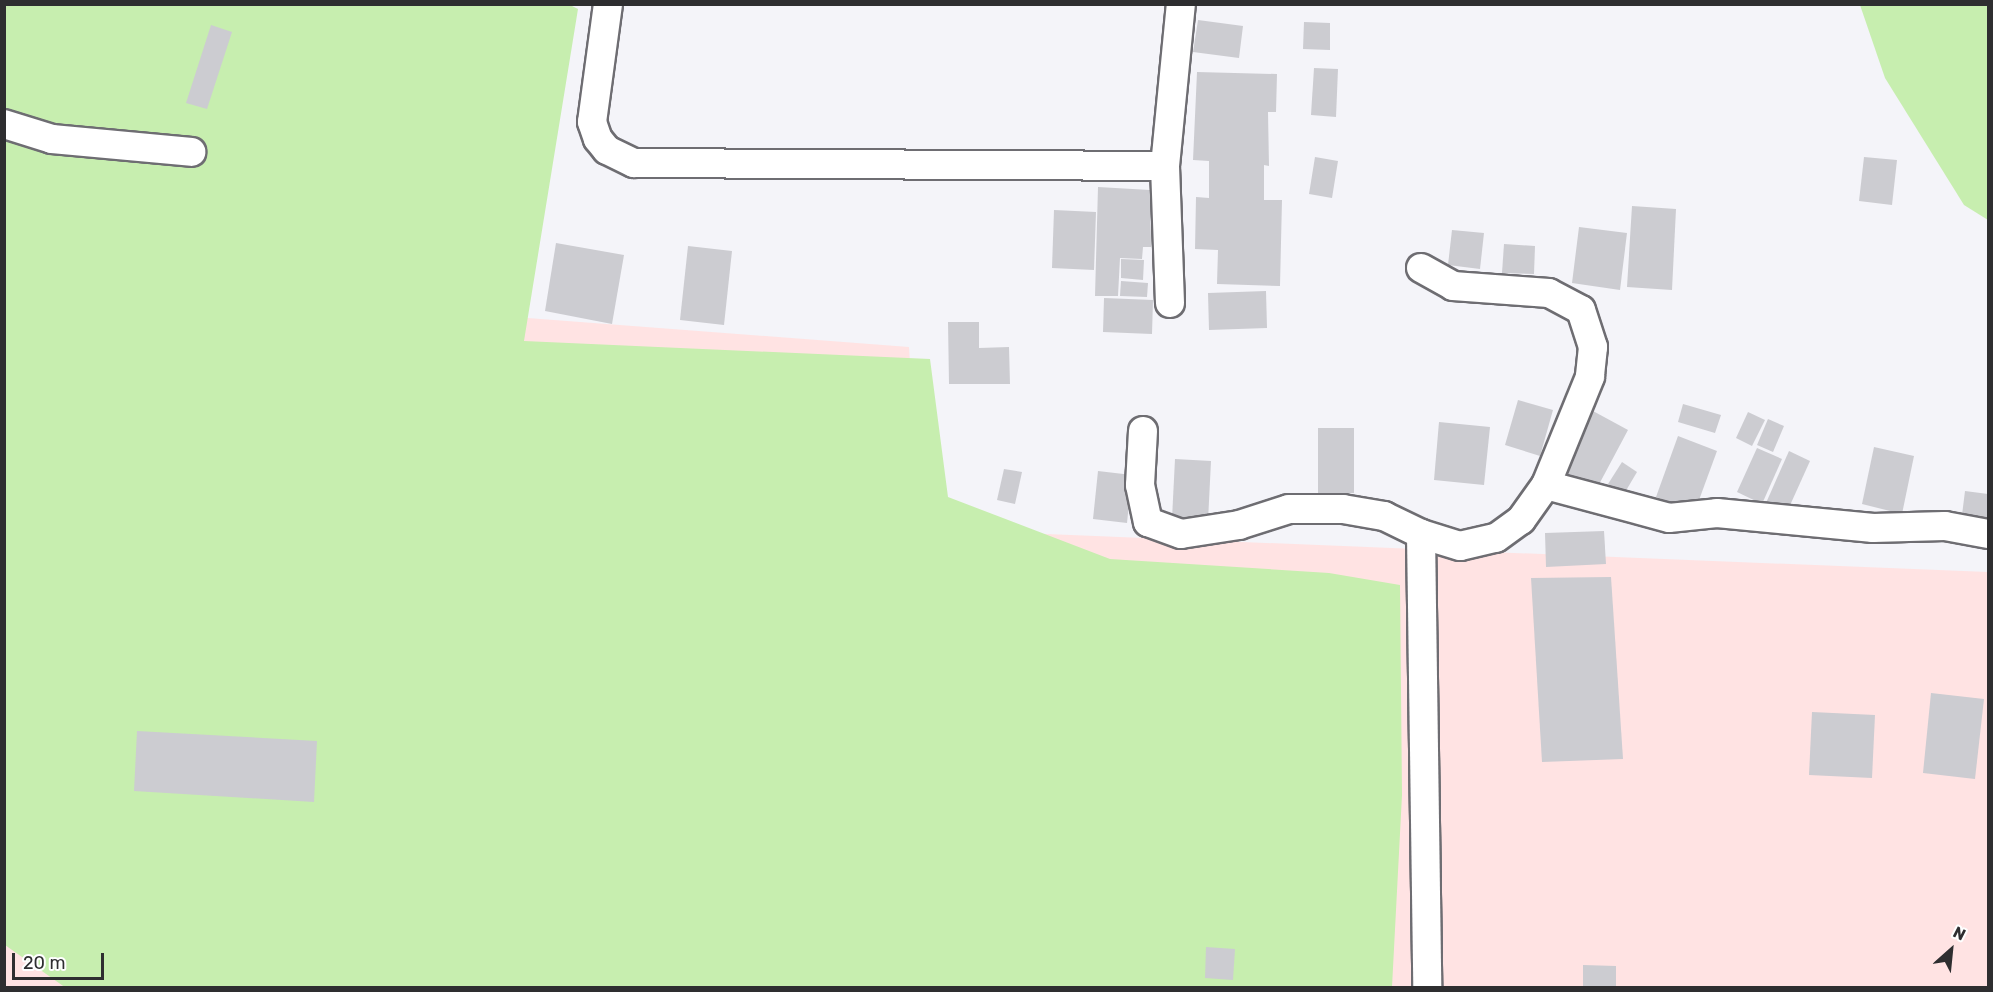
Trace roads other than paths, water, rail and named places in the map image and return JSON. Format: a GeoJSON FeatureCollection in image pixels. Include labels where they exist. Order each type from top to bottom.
{"type":"FeatureCollection","features":[{"type":"Feature","properties":{"kind":"street"},"geometry":{"type":"LineString","coordinates":[[608,4],[592,122],[598,139],[607,150],[634,163],[1165,166]]}},
{"type":"Feature","properties":{"kind":"street"},"geometry":{"type":"LineString","coordinates":[[1170,303],[1165,166],[1181,4]]}},
{"type":"Feature","properties":{"kind":"street"},"geometry":{"type":"LineString","coordinates":[[4,124],[52,139],[191,152]]}},
{"type":"Feature","properties":{"kind":"street"},"geometry":{"type":"LineString","coordinates":[[1143,431],[1140,485],[1148,522],[1181,534],[1239,525],[1289,509],[1343,509],[1384,516],[1421,534],[1460,546],[1496,538],[1521,520],[1546,484],[1590,377],[1593,347],[1581,310],[1549,293],[1453,286],[1421,268]]}},
{"type":"Feature","properties":{"kind":"street"},"geometry":{"type":"LineString","coordinates":[[1546,484],[1669,518],[1717,513],[1873,528],[1945,526],[1989,534]]}},
{"type":"Feature","properties":{"kind":"street"},"geometry":{"type":"LineString","coordinates":[[1421,534],[1427,987]]}}]}
